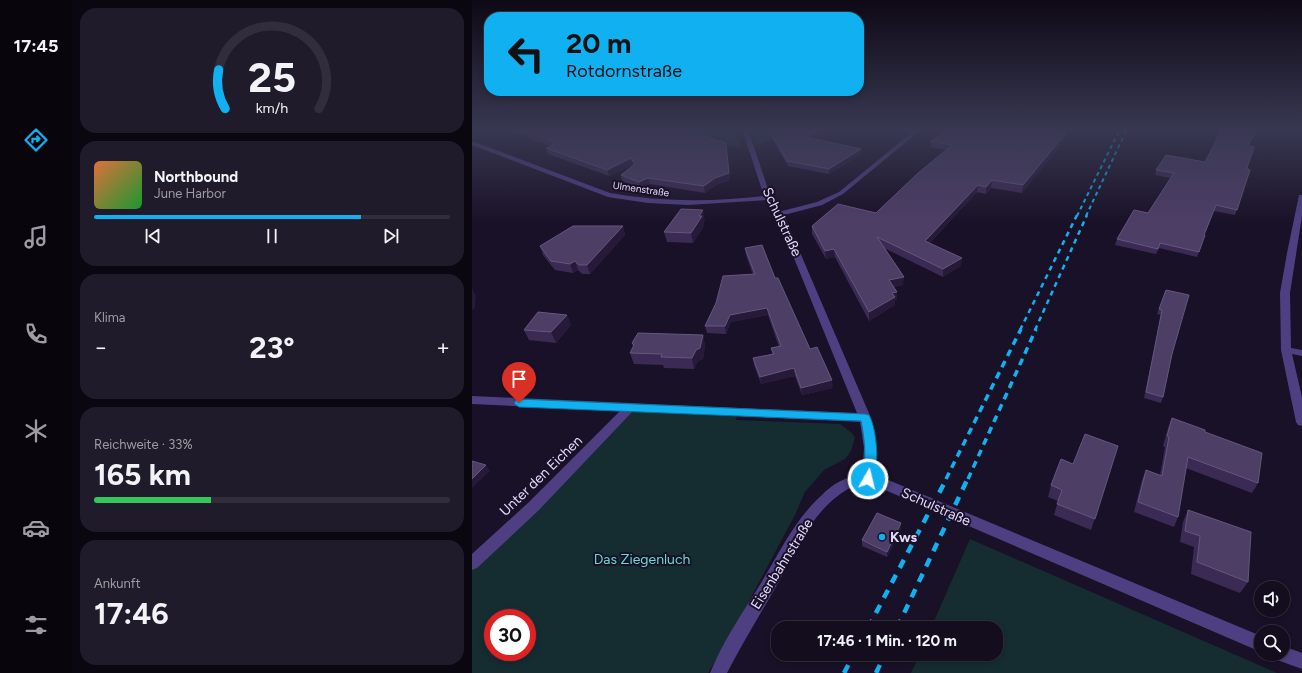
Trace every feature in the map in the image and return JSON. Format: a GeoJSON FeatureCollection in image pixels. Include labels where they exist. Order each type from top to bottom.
{"type":"FeatureCollection","features":[{"type":"Feature","properties":{"kind":"street","name":"Ulmenstraße"},"geometry":{"type":"LineString","coordinates":[[518,160],[608,194],[631,199],[674,203],[768,198]]}},
{"type":"Feature","properties":{"kind":"street","name":"Schulstraße"},"geometry":{"type":"LineString","coordinates":[[756,160],[768,198],[780,214],[865,418],[869,434],[871,458],[868,479],[881,483],[1254,641]]}},
{"type":"Feature","properties":{"kind":"street"},"geometry":{"type":"LineString","coordinates":[[780,214],[814,206],[829,200],[841,193],[880,160]]}},
{"type":"Feature","properties":{"kind":"street"},"geometry":{"type":"LineString","coordinates":[[1302,197],[1285,293],[1286,350],[1302,422]]}},
{"type":"Feature","properties":{"kind":"street"},"geometry":{"type":"LineString","coordinates":[[1286,350],[1302,353]]}},
{"type":"Feature","properties":{"kind":"street"},"geometry":{"type":"LineString","coordinates":[[472,400],[865,418]]}},
{"type":"Feature","properties":{"kind":"street","name":"Unter den Eichen"},"geometry":{"type":"LineString","coordinates":[[472,563],[534,506],[630,408]]}},
{"type":"Feature","properties":{"kind":"street","name":"Eisenbahnstraße"},"geometry":{"type":"LineString","coordinates":[[718,673],[783,560],[820,505],[837,489],[854,481],[868,479]]}},
{"type":"Feature","properties":{"kind":"street"},"geometry":{"type":"LineString","coordinates":[[1290,657],[1302,662]]}},
{"type":"Feature","properties":{"kind":"green space","name":"Das Ziegenluch"},"geometry":{"type":"Polygon","coordinates":[[[629,409],[737,413],[736,420],[840,424],[852,433],[855,438],[851,451],[845,459],[824,470],[805,492],[795,515],[733,631],[708,673],[472,673],[472,563],[629,409]]]}},
{"type":"Feature","properties":{"kind":"green space"},"geometry":{"type":"Polygon","coordinates":[[[970,539],[1277,673],[911,673],[917,661],[1003,661],[1003,621],[934,621],[970,539]]]}},
{"type":"Feature","properties":{"kind":"building"},"geometry":{"type":"Polygon","coordinates":[[[580,160],[626,160],[607,170],[580,160]]]}},
{"type":"Feature","properties":{"kind":"building"},"geometry":{"type":"Polygon","coordinates":[[[633,160],[728,160],[729,173],[715,178],[704,186],[648,178],[639,182],[621,175],[635,164],[633,160]]]}},
{"type":"Feature","properties":{"kind":"building"},"geometry":{"type":"Polygon","coordinates":[[[787,160],[843,160],[829,169],[787,160]]]}},
{"type":"Feature","properties":{"kind":"building"},"geometry":{"type":"Polygon","coordinates":[[[933,160],[1043,160],[1023,185],[992,180],[986,187],[978,185],[925,241],[962,258],[943,269],[877,237],[904,277],[889,280],[897,292],[892,293],[895,297],[869,312],[834,249],[825,251],[812,226],[838,204],[876,213],[933,160]]]}},
{"type":"Feature","properties":{"kind":"building"},"geometry":{"type":"Polygon","coordinates":[[[1162,160],[1196,160],[1205,162],[1206,160],[1250,160],[1247,168],[1250,170],[1237,210],[1216,205],[1199,252],[1160,243],[1158,249],[1117,239],[1134,210],[1148,213],[1174,173],[1156,170],[1162,160]]]}},
{"type":"Feature","properties":{"kind":"building"},"geometry":{"type":"Polygon","coordinates":[[[681,209],[703,210],[699,216],[702,216],[691,233],[664,232],[681,209]]]}},
{"type":"Feature","properties":{"kind":"building"},"geometry":{"type":"Polygon","coordinates":[[[573,226],[623,226],[587,265],[579,265],[575,261],[570,264],[551,261],[540,246],[573,226]]]}},
{"type":"Feature","properties":{"kind":"building"},"geometry":{"type":"Polygon","coordinates":[[[762,245],[775,278],[778,278],[810,349],[817,347],[832,380],[801,388],[794,368],[760,377],[753,358],[774,354],[771,348],[781,346],[767,308],[730,315],[725,326],[705,326],[716,303],[723,276],[755,274],[745,248],[762,245]]]}},
{"type":"Feature","properties":{"kind":"building"},"geometry":{"type":"Polygon","coordinates":[[[1166,290],[1189,295],[1172,354],[1163,397],[1146,392],[1162,310],[1159,309],[1166,290]]]}},
{"type":"Feature","properties":{"kind":"building"},"geometry":{"type":"Polygon","coordinates":[[[538,312],[567,315],[551,332],[524,330],[538,312]]]}},
{"type":"Feature","properties":{"kind":"building"},"geometry":{"type":"Polygon","coordinates":[[[638,333],[703,335],[700,348],[696,350],[692,358],[661,357],[662,354],[630,353],[634,345],[632,343],[638,333]]]}},
{"type":"Feature","properties":{"kind":"building"},"geometry":{"type":"Polygon","coordinates":[[[1172,418],[1262,453],[1258,483],[1188,457],[1178,517],[1138,502],[1146,470],[1162,476],[1169,437],[1167,436],[1172,418]]]}},
{"type":"Feature","properties":{"kind":"building"},"geometry":{"type":"Polygon","coordinates":[[[1085,434],[1118,446],[1095,519],[1057,504],[1062,490],[1051,485],[1061,459],[1073,464],[1085,434]]]}},
{"type":"Feature","properties":{"kind":"building"},"geometry":{"type":"Polygon","coordinates":[[[472,461],[486,465],[472,479],[472,461]]]}},
{"type":"Feature","properties":{"kind":"building"},"geometry":{"type":"Polygon","coordinates":[[[1188,510],[1251,532],[1248,582],[1197,562],[1200,536],[1185,531],[1188,510]]]}},
{"type":"Feature","properties":{"kind":"building","name":"Kws"},"geometry":{"type":"Polygon","coordinates":[[[877,513],[901,523],[887,552],[862,540],[877,513]]]}},
{"type":"Feature","properties":{"kind":"railway"},"geometry":{"type":"LineString","coordinates":[[1077,216],[1104,160]]}},
{"type":"Feature","properties":{"kind":"railway"},"geometry":{"type":"LineString","coordinates":[[1086,216],[1112,160]]}},
{"type":"Feature","properties":{"kind":"railway"},"geometry":{"type":"LineString","coordinates":[[1020,330],[1077,215]]}},
{"type":"Feature","properties":{"kind":"railway"},"geometry":{"type":"LineString","coordinates":[[1035,330],[1087,215]]}},
{"type":"Feature","properties":{"kind":"railway"},"geometry":{"type":"LineString","coordinates":[[946,479],[1021,329]]}},
{"type":"Feature","properties":{"kind":"railway"},"geometry":{"type":"LineString","coordinates":[[968,479],[1036,329]]}},
{"type":"Feature","properties":{"kind":"railway"},"geometry":{"type":"LineString","coordinates":[[872,621],[947,478]]}},
{"type":"Feature","properties":{"kind":"railway"},"geometry":{"type":"LineString","coordinates":[[900,621],[968,478]]}},
{"type":"Feature","properties":{"kind":"railway"},"geometry":{"type":"LineString","coordinates":[[844,673],[850,661]]}},
{"type":"Feature","properties":{"kind":"railway"},"geometry":{"type":"LineString","coordinates":[[876,673],[882,661]]}},
{"type":"Feature","properties":{"kind":"place","name":"Kws"},"geometry":{"type":"Point","coordinates":[882,537]}},
{"type":"Feature","properties":{"kind":"route"},"geometry":{"type":"LineString","coordinates":[[519,403],[865,418],[869,434],[871,458],[868,479]]}}]}
